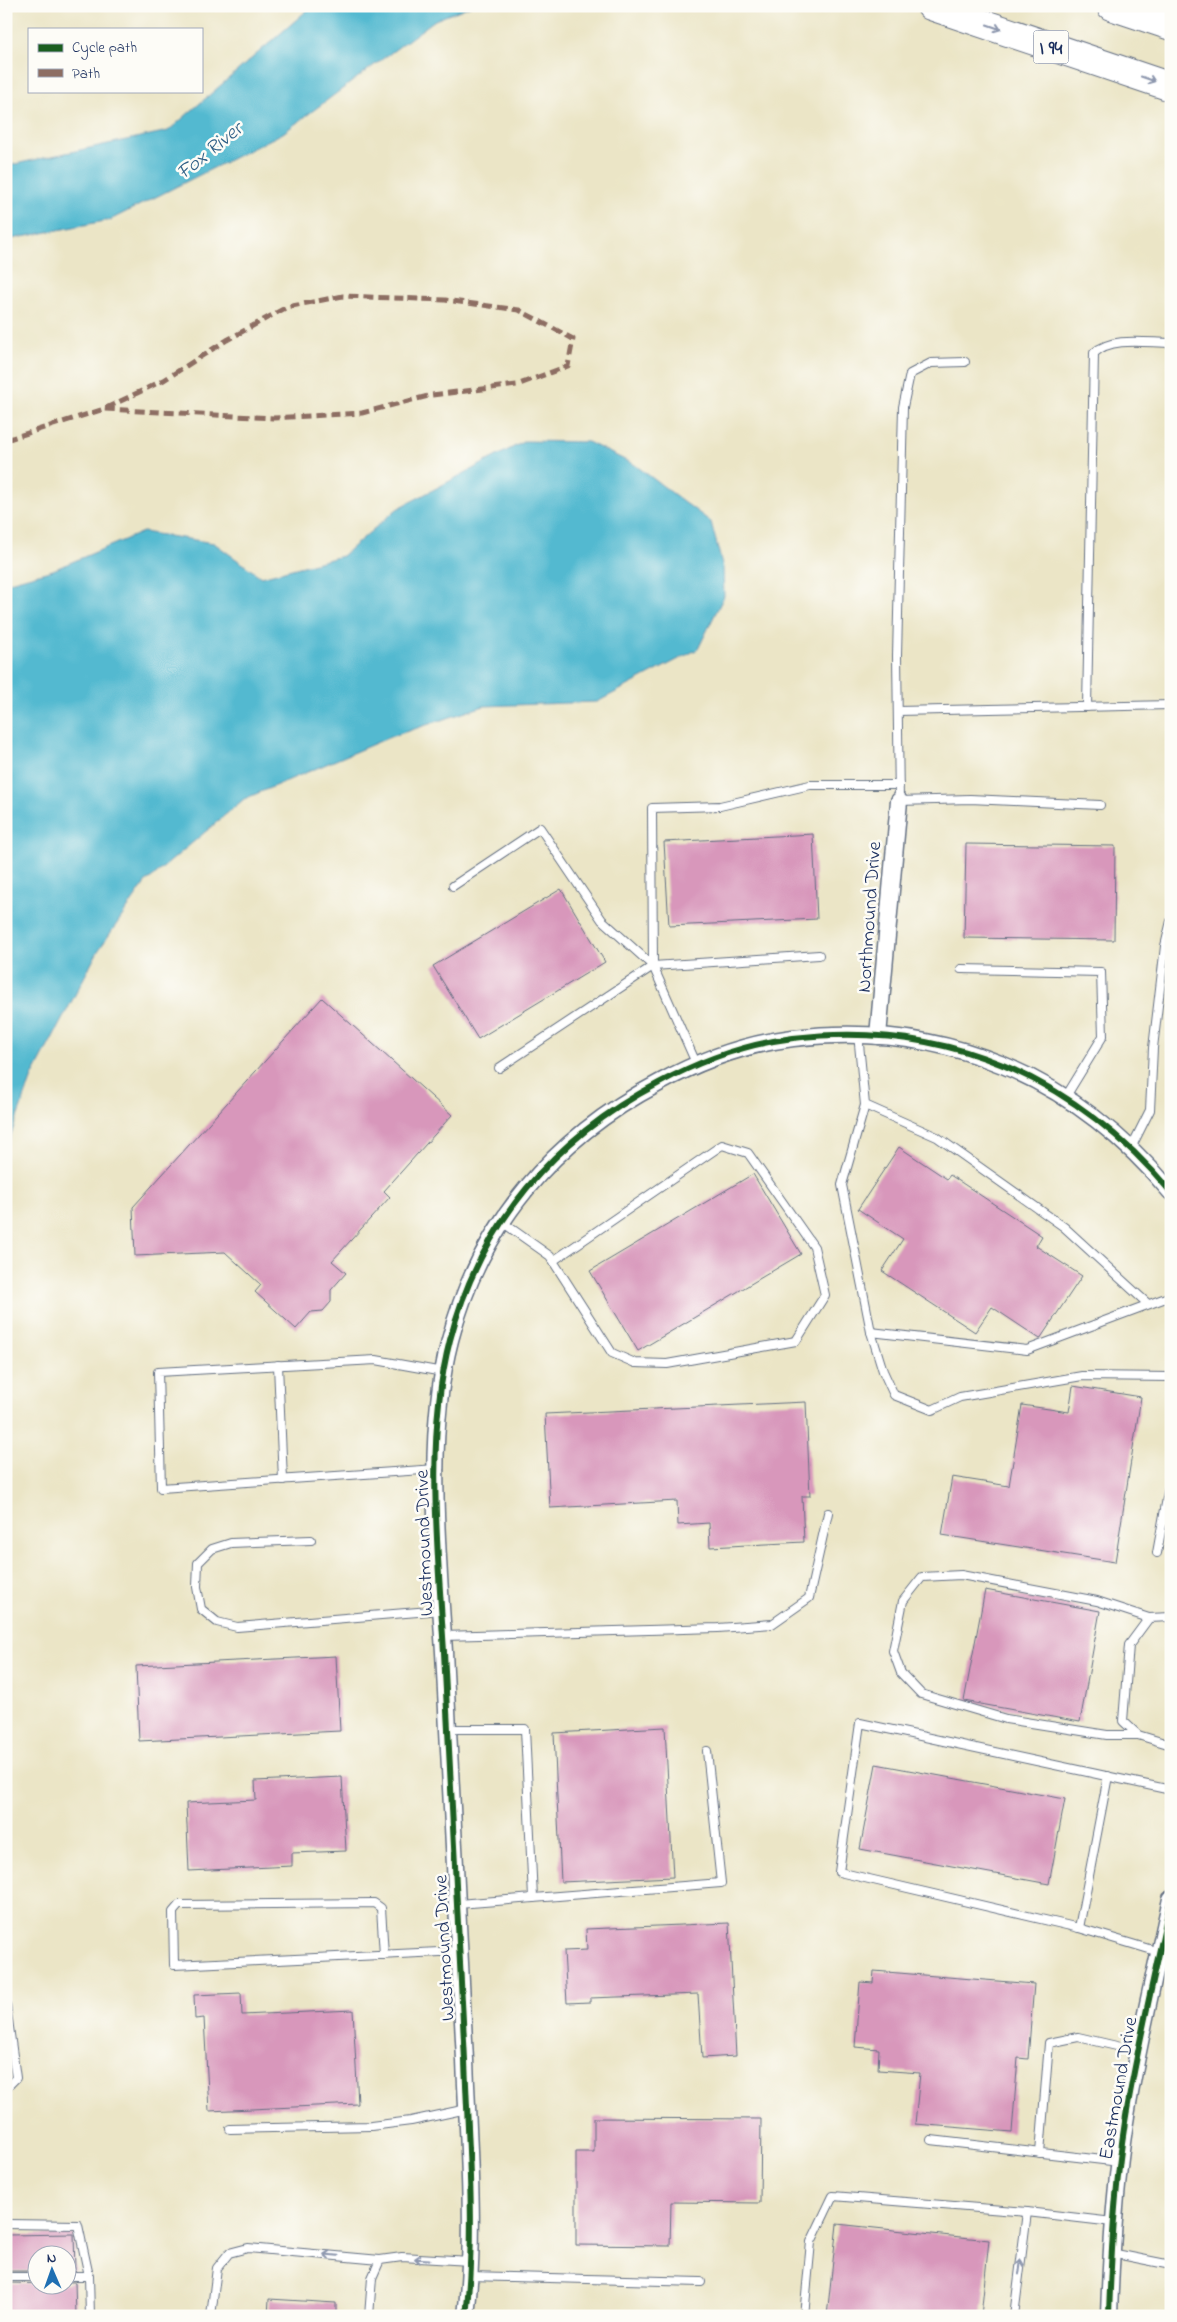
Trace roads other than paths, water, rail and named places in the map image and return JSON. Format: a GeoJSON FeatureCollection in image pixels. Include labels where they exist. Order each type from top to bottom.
{"type":"FeatureCollection","features":[{"type":"Feature","properties":{"kind":"highway","name":"I 94"},"geometry":{"type":"LineString","coordinates":[[931,6],[1171,87]]}},
{"type":"Feature","properties":{"kind":"highway"},"geometry":{"type":"LineString","coordinates":[[1111,6],[1171,26]]}},
{"type":"Feature","properties":{"kind":"street","name":"Northmound Drive"},"geometry":{"type":"LineString","coordinates":[[878,1036],[899,792]]}},
{"type":"Feature","properties":{"kind":"street","name":"Westmound Drive"},"geometry":{"type":"LineString","coordinates":[[466,2316],[470,2268],[467,2109],[443,1636],[437,1470],[438,1413],[443,1372],[451,1336],[463,1298],[491,1239],[526,1188],[579,1134],[645,1090],[696,1063],[729,1052],[778,1040],[817,1035],[858,1034],[878,1036]]}},
{"type":"Feature","properties":{"kind":"street"},"geometry":{"type":"LineString","coordinates":[[878,1036],[913,1038],[975,1053],[1000,1063],[1065,1098],[1105,1126],[1131,1148],[1171,1192]]}},
{"type":"Feature","properties":{"kind":"street","name":"Eastmound Drive"},"geometry":{"type":"LineString","coordinates":[[1109,2316],[1113,2222],[1120,2162],[1138,2051],[1171,1899]]}},
{"type":"Feature","properties":{"kind":"lane"},"geometry":{"type":"LineString","coordinates":[[1087,707],[1094,352],[1101,346],[1112,343],[1171,343]]}},
{"type":"Feature","properties":{"kind":"lane"},"geometry":{"type":"LineString","coordinates":[[899,792],[897,656],[904,407],[910,374],[931,363],[966,362]]}},
{"type":"Feature","properties":{"kind":"lane"},"geometry":{"type":"LineString","coordinates":[[898,711],[1171,705]]}},
{"type":"Feature","properties":{"kind":"lane"},"geometry":{"type":"LineString","coordinates":[[696,1063],[653,966],[652,808],[720,806],[810,785],[970,799],[1100,805]]}},
{"type":"Feature","properties":{"kind":"lane"},"geometry":{"type":"LineString","coordinates":[[453,886],[540,828],[602,920],[653,966]]}},
{"type":"Feature","properties":{"kind":"lane"},"geometry":{"type":"LineString","coordinates":[[1131,1148],[1150,1110],[1153,1048],[1165,946],[1171,921]]}},
{"type":"Feature","properties":{"kind":"lane"},"geometry":{"type":"LineString","coordinates":[[499,1068],[653,966],[819,955]]}},
{"type":"Feature","properties":{"kind":"lane"},"geometry":{"type":"LineString","coordinates":[[961,969],[1101,972],[1103,1036],[1065,1098]]}},
{"type":"Feature","properties":{"kind":"lane"},"geometry":{"type":"LineString","coordinates":[[858,1034],[865,1105],[842,1185],[870,1332],[883,1371],[894,1395],[932,1410],[960,1397],[1082,1376],[1171,1377]]}},
{"type":"Feature","properties":{"kind":"lane"},"geometry":{"type":"LineString","coordinates":[[865,1105],[937,1137],[1064,1227],[1148,1304]]}},
{"type":"Feature","properties":{"kind":"lane"},"geometry":{"type":"LineString","coordinates":[[502,1222],[550,1256],[553,1261],[612,1353],[635,1363],[667,1364],[796,1341],[825,1295],[814,1247],[748,1153],[722,1145],[553,1261]]}},
{"type":"Feature","properties":{"kind":"lane"},"geometry":{"type":"LineString","coordinates":[[870,1332],[1027,1350],[1171,1296]]}},
{"type":"Feature","properties":{"kind":"lane"},"geometry":{"type":"LineString","coordinates":[[437,1470],[161,1488],[158,1372],[376,1360],[443,1372]]}},
{"type":"Feature","properties":{"kind":"lane"},"geometry":{"type":"LineString","coordinates":[[278,1365],[283,1480]]}},
{"type":"Feature","properties":{"kind":"lane"},"geometry":{"type":"LineString","coordinates":[[1156,1553],[1171,1476]]}},
{"type":"Feature","properties":{"kind":"lane"},"geometry":{"type":"LineString","coordinates":[[443,1636],[718,1628],[772,1624],[809,1598],[828,1513]]}},
{"type":"Feature","properties":{"kind":"lane"},"geometry":{"type":"LineString","coordinates":[[311,1540],[231,1543],[212,1549],[198,1563],[196,1587],[201,1609],[217,1622],[237,1627],[442,1610]]}},
{"type":"Feature","properties":{"kind":"lane"},"geometry":{"type":"LineString","coordinates":[[1171,1617],[1149,1618],[1097,1601],[962,1576],[922,1577],[903,1601],[893,1650],[901,1673],[920,1694],[1006,1719],[1107,1735],[1138,1735],[1171,1745]]}},
{"type":"Feature","properties":{"kind":"lane"},"geometry":{"type":"LineString","coordinates":[[1138,1735],[1122,1721],[1129,1645],[1149,1618]]}},
{"type":"Feature","properties":{"kind":"lane"},"geometry":{"type":"LineString","coordinates":[[1159,1952],[1079,1928],[839,1872],[860,1723],[1171,1790]]}},
{"type":"Feature","properties":{"kind":"lane"},"geometry":{"type":"LineString","coordinates":[[448,1729],[525,1729],[533,1898]]}},
{"type":"Feature","properties":{"kind":"lane"},"geometry":{"type":"LineString","coordinates":[[458,1904],[721,1883],[707,1752]]}},
{"type":"Feature","properties":{"kind":"lane"},"geometry":{"type":"LineString","coordinates":[[1079,1928],[1108,1776]]}},
{"type":"Feature","properties":{"kind":"lane"},"geometry":{"type":"LineString","coordinates":[[384,1955],[381,1908],[374,1903],[179,1905],[173,1912],[174,1965],[384,1955],[460,1951]]}},
{"type":"Feature","properties":{"kind":"lane"},"geometry":{"type":"LineString","coordinates":[[6,2005],[16,2078],[6,2088]]}},
{"type":"Feature","properties":{"kind":"lane"},"geometry":{"type":"LineString","coordinates":[[1040,2152],[1049,2044],[1078,2037],[1138,2051]]}},
{"type":"Feature","properties":{"kind":"lane"},"geometry":{"type":"LineString","coordinates":[[230,2129],[371,2126],[410,2121],[467,2109]]}},
{"type":"Feature","properties":{"kind":"lane"},"geometry":{"type":"LineString","coordinates":[[931,2140],[1120,2162]]}},
{"type":"Feature","properties":{"kind":"lane"},"geometry":{"type":"LineString","coordinates":[[804,2316],[811,2242],[833,2196],[1027,2212],[1113,2222]]}},
{"type":"Feature","properties":{"kind":"lane"},"geometry":{"type":"LineString","coordinates":[[1014,2316],[1027,2212]]}},
{"type":"Feature","properties":{"kind":"lane"},"geometry":{"type":"LineString","coordinates":[[6,2224],[78,2225],[89,2276],[90,2316]]}},
{"type":"Feature","properties":{"kind":"lane"},"geometry":{"type":"LineString","coordinates":[[211,2316],[217,2268],[229,2254],[248,2248],[380,2260],[402,2257],[470,2268],[701,2282]]}},
{"type":"Feature","properties":{"kind":"lane"},"geometry":{"type":"LineString","coordinates":[[1111,2253],[1171,2265]]}},
{"type":"Feature","properties":{"kind":"lane"},"geometry":{"type":"LineString","coordinates":[[370,2316],[372,2278],[380,2260]]}},
{"type":"Feature","properties":{"kind":"lane"},"geometry":{"type":"LineString","coordinates":[[78,2276],[89,2276]]}},
{"type":"Feature","properties":{"kind":"lane"},"geometry":{"type":"LineString","coordinates":[[6,2277],[28,2277]]}},
{"type":"Feature","properties":{"kind":"water","name":"Fox River"},"geometry":{"type":"Polygon","coordinates":[[[312,6],[470,6],[435,20],[283,133],[110,220],[6,240],[6,166],[168,131],[312,6]]]}},
{"type":"Feature","properties":{"kind":"water"},"geometry":{"type":"Polygon","coordinates":[[[525,441],[588,442],[635,465],[711,522],[723,568],[724,596],[698,649],[597,702],[484,706],[390,737],[244,799],[145,883],[98,951],[32,1077],[6,1148],[6,583],[53,570],[143,532],[214,543],[261,577],[342,556],[397,509],[525,441]]]}}]}
